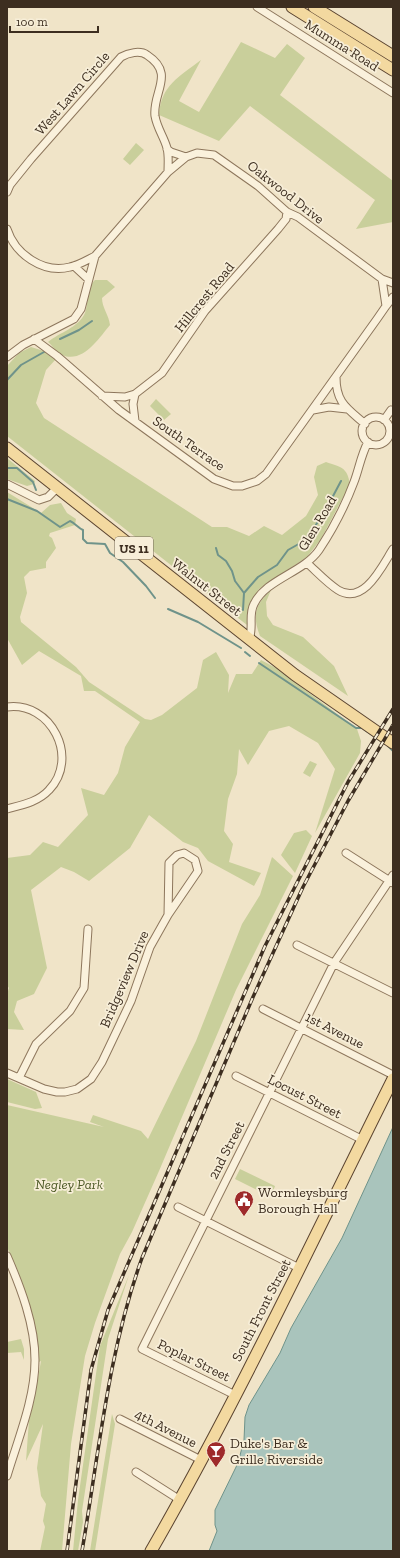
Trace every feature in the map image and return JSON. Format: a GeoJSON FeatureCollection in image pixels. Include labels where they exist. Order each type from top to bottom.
{"type":"FeatureCollection","features":[{"type":"Feature","properties":{"kind":"main road"},"geometry":{"type":"LineString","coordinates":[[292,7],[393,70]]}},
{"type":"Feature","properties":{"kind":"main road"},"geometry":{"type":"LineString","coordinates":[[314,7],[393,56]]}},
{"type":"Feature","properties":{"kind":"main road","name":"Walnut Street"},"geometry":{"type":"LineString","coordinates":[[7,448],[295,675],[393,743]]}},
{"type":"Feature","properties":{"kind":"main road","name":"South Front Street"},"geometry":{"type":"LineString","coordinates":[[151,1551],[180,1500],[235,1395],[393,1079]]}},
{"type":"Feature","properties":{"kind":"street","name":"Mumma Road"},"geometry":{"type":"LineString","coordinates":[[258,7],[393,93]]}},
{"type":"Feature","properties":{"kind":"street","name":"West Lawn Circle"},"geometry":{"type":"LineString","coordinates":[[7,192],[24,167],[117,61],[130,53],[147,55],[161,71],[162,81],[155,114],[160,133],[167,149]]}},
{"type":"Feature","properties":{"kind":"street"},"geometry":{"type":"LineString","coordinates":[[167,149],[171,152],[186,157]]}},
{"type":"Feature","properties":{"kind":"street"},"geometry":{"type":"LineString","coordinates":[[167,149],[168,172]]}},
{"type":"Feature","properties":{"kind":"street","name":"Oakwood Drive"},"geometry":{"type":"LineString","coordinates":[[186,157],[197,154],[214,154],[258,186],[287,212],[298,217],[382,279],[393,283]]}},
{"type":"Feature","properties":{"kind":"street"},"geometry":{"type":"LineString","coordinates":[[7,229],[16,246],[29,259],[52,267],[68,268],[74,266],[95,256],[168,172],[186,157]]}},
{"type":"Feature","properties":{"kind":"street","name":"Hillcrest Road"},"geometry":{"type":"LineString","coordinates":[[135,394],[162,373],[205,311],[278,229],[286,219],[287,212]]}},
{"type":"Feature","properties":{"kind":"street"},"geometry":{"type":"LineString","coordinates":[[7,358],[23,345],[74,319],[81,309],[95,256]]}},
{"type":"Feature","properties":{"kind":"street"},"geometry":{"type":"LineString","coordinates":[[74,266],[88,279]]}},
{"type":"Feature","properties":{"kind":"street"},"geometry":{"type":"LineString","coordinates":[[382,279],[386,306]]}},
{"type":"Feature","properties":{"kind":"street","name":"South Terrace"},"geometry":{"type":"LineString","coordinates":[[34,339],[57,356],[102,396],[214,479],[223,483],[242,486],[257,481],[266,474],[393,297]]}},
{"type":"Feature","properties":{"kind":"street"},"geometry":{"type":"LineString","coordinates":[[336,376],[340,399],[347,409],[365,424]]}},
{"type":"Feature","properties":{"kind":"street"},"geometry":{"type":"LineString","coordinates":[[102,396],[125,397],[135,394],[133,404],[135,421]]}},
{"type":"Feature","properties":{"kind":"street"},"geometry":{"type":"LineString","coordinates":[[313,410],[329,407],[347,409]]}},
{"type":"Feature","properties":{"kind":"street"},"geometry":{"type":"LineString","coordinates":[[384,420],[391,410]]}},
{"type":"Feature","properties":{"kind":"street"},"geometry":{"type":"LineString","coordinates":[[374,418],[384,420],[389,427],[390,442],[377,445],[368,442],[363,432],[365,424],[374,418]]}},
{"type":"Feature","properties":{"kind":"street","name":"Glen Road"},"geometry":{"type":"LineString","coordinates":[[249,639],[252,631],[251,612],[257,599],[271,586],[307,563],[319,550],[343,508],[354,481],[362,454],[368,442]]}},
{"type":"Feature","properties":{"kind":"street"},"geometry":{"type":"LineString","coordinates":[[7,484],[39,500],[48,497],[56,488]]}},
{"type":"Feature","properties":{"kind":"street"},"geometry":{"type":"LineString","coordinates":[[307,563],[337,590],[355,593],[365,588],[375,578],[393,549]]}},
{"type":"Feature","properties":{"kind":"street"},"geometry":{"type":"LineString","coordinates":[[7,707],[18,707],[31,710],[45,719],[59,738],[62,754],[59,774],[49,790],[36,800],[7,809]]}},
{"type":"Feature","properties":{"kind":"street"},"geometry":{"type":"LineString","coordinates":[[346,853],[392,880]]}},
{"type":"Feature","properties":{"kind":"street","name":"Bridgeview Drive"},"geometry":{"type":"LineString","coordinates":[[7,1073],[44,1089],[57,1092],[70,1092],[91,1079],[102,1062],[131,1001],[150,947],[168,915],[198,871],[195,860],[189,854],[177,855],[169,863],[168,915]]}},
{"type":"Feature","properties":{"kind":"street","name":"2nd Street"},"geometry":{"type":"LineString","coordinates":[[142,1349],[334,963],[392,880]]}},
{"type":"Feature","properties":{"kind":"street"},"geometry":{"type":"LineString","coordinates":[[19,1078],[36,1044],[70,1011],[84,988],[88,929]]}},
{"type":"Feature","properties":{"kind":"street"},"geometry":{"type":"LineString","coordinates":[[297,945],[393,993]]}},
{"type":"Feature","properties":{"kind":"street","name":"1st Avenue"},"geometry":{"type":"LineString","coordinates":[[264,1009],[393,1076]]}},
{"type":"Feature","properties":{"kind":"street","name":"Locust Street"},"geometry":{"type":"LineString","coordinates":[[236,1076],[363,1140]]}},
{"type":"Feature","properties":{"kind":"street"},"geometry":{"type":"LineString","coordinates":[[178,1207],[299,1268]]}},
{"type":"Feature","properties":{"kind":"street"},"geometry":{"type":"LineString","coordinates":[[7,1256],[28,1313],[35,1360],[28,1404],[7,1476]]}},
{"type":"Feature","properties":{"kind":"street","name":"Poplar Street"},"geometry":{"type":"LineString","coordinates":[[142,1349],[235,1395]]}},
{"type":"Feature","properties":{"kind":"street","name":"4th Avenue"},"geometry":{"type":"LineString","coordinates":[[120,1419],[201,1460]]}},
{"type":"Feature","properties":{"kind":"street"},"geometry":{"type":"LineString","coordinates":[[136,1472],[180,1500]]}},
{"type":"Feature","properties":{"kind":"green space"},"geometry":{"type":"Polygon","coordinates":[[[241,42],[275,58],[287,44],[305,58],[280,95],[393,181],[393,222],[356,229],[375,200],[250,106],[219,141],[159,115],[160,105],[167,89],[179,77],[201,60],[179,101],[199,112],[241,42]]]}},
{"type":"Feature","properties":{"kind":"green space"},"geometry":{"type":"Polygon","coordinates":[[[136,143],[144,150],[130,165],[123,159],[136,143]]]}},
{"type":"Feature","properties":{"kind":"green space"},"geometry":{"type":"Polygon","coordinates":[[[95,280],[107,280],[115,287],[102,298],[110,325],[96,343],[84,353],[70,357],[62,355],[58,353],[48,342],[73,326],[82,318],[85,313],[90,287],[95,280]]]}},
{"type":"Feature","properties":{"kind":"green space"},"geometry":{"type":"Polygon","coordinates":[[[31,347],[44,351],[56,359],[46,370],[36,403],[44,418],[212,527],[227,527],[249,536],[264,526],[282,535],[306,516],[318,495],[314,477],[317,466],[326,462],[342,468],[345,471],[349,478],[350,484],[321,539],[307,557],[259,589],[249,607],[247,625],[7,436],[7,366],[19,353],[31,347]]]}},
{"type":"Feature","properties":{"kind":"green space"},"geometry":{"type":"Polygon","coordinates":[[[156,399],[171,414],[164,420],[150,406],[156,399]]]}},
{"type":"Feature","properties":{"kind":"green space"},"geometry":{"type":"Polygon","coordinates":[[[7,458],[35,481],[34,484],[27,486],[7,479],[7,458]]]}},
{"type":"Feature","properties":{"kind":"green space"},"geometry":{"type":"Polygon","coordinates":[[[7,492],[41,513],[50,505],[61,503],[67,513],[76,519],[75,525],[50,533],[49,536],[52,538],[56,548],[46,562],[46,568],[30,571],[24,577],[27,593],[20,617],[21,622],[76,667],[89,682],[145,719],[151,720],[162,715],[197,688],[203,660],[216,652],[229,675],[228,693],[236,674],[252,674],[261,660],[276,668],[357,729],[361,741],[360,753],[315,833],[335,769],[318,743],[289,726],[269,731],[248,765],[239,749],[237,774],[228,799],[224,831],[233,844],[229,862],[261,873],[254,886],[208,861],[198,848],[183,842],[149,815],[130,848],[89,881],[74,872],[61,867],[31,890],[47,968],[34,994],[17,1001],[14,1012],[24,1030],[7,1029],[7,994],[9,988],[7,985],[7,858],[30,855],[43,842],[58,847],[88,815],[81,788],[104,795],[118,773],[125,747],[140,722],[95,691],[84,691],[81,676],[39,651],[22,665],[7,638],[7,492]]]}},
{"type":"Feature","properties":{"kind":"green space"},"geometry":{"type":"Polygon","coordinates":[[[271,590],[266,602],[267,616],[273,625],[303,637],[334,666],[348,696],[260,636],[256,622],[256,611],[261,601],[271,590]]]}},
{"type":"Feature","properties":{"kind":"green space"},"geometry":{"type":"Polygon","coordinates":[[[310,761],[317,764],[310,777],[303,773],[310,761]]]}},
{"type":"Feature","properties":{"kind":"green space"},"geometry":{"type":"Polygon","coordinates":[[[306,830],[312,836],[295,873],[281,855],[294,833],[306,830]]]}},
{"type":"Feature","properties":{"kind":"green space","name":"Negley Park"},"geometry":{"type":"Polygon","coordinates":[[[272,857],[293,876],[236,990],[159,1171],[132,1232],[120,1254],[95,1323],[85,1356],[71,1444],[62,1551],[40,1551],[45,1527],[43,1521],[46,1504],[41,1496],[37,1468],[43,1424],[26,1461],[29,1420],[41,1361],[39,1362],[33,1320],[18,1271],[7,1247],[7,1105],[104,1127],[90,1122],[93,1115],[141,1131],[148,1139],[196,1041],[242,924],[260,895],[272,857]]]}},
{"type":"Feature","properties":{"kind":"green space"},"geometry":{"type":"Polygon","coordinates":[[[7,1079],[36,1092],[42,1108],[35,1109],[7,1102],[7,1079]]]}},
{"type":"Feature","properties":{"kind":"green space"},"geometry":{"type":"Polygon","coordinates":[[[240,1169],[275,1186],[271,1197],[235,1179],[240,1169]]]}},
{"type":"Feature","properties":{"kind":"green space"},"geometry":{"type":"Polygon","coordinates":[[[129,1275],[108,1339],[82,1511],[83,1522],[78,1551],[73,1551],[78,1500],[100,1346],[129,1275]]]}},
{"type":"Feature","properties":{"kind":"green space"},"geometry":{"type":"Polygon","coordinates":[[[21,1339],[24,1349],[24,1360],[21,1352],[7,1353],[7,1342],[21,1339]]]}},
{"type":"Feature","properties":{"kind":"green space"},"geometry":{"type":"Polygon","coordinates":[[[112,1414],[115,1424],[95,1551],[90,1551],[112,1414]]]}},
{"type":"Feature","properties":{"kind":"water"},"geometry":{"type":"Polygon","coordinates":[[[393,1127],[393,1551],[209,1551],[217,1531],[215,1525],[215,1510],[238,1463],[244,1440],[245,1417],[249,1405],[280,1353],[291,1328],[342,1238],[393,1127]]]}},
{"type":"Feature","properties":{"kind":"waterway"},"geometry":{"type":"LineString","coordinates":[[60,339],[79,330],[92,321]]}},
{"type":"Feature","properties":{"kind":"waterway"},"geometry":{"type":"LineString","coordinates":[[7,380],[21,365],[44,352]]}},
{"type":"Feature","properties":{"kind":"waterway"},"geometry":{"type":"LineString","coordinates":[[7,468],[17,468],[33,482],[36,490]]}},
{"type":"Feature","properties":{"kind":"waterway"},"geometry":{"type":"LineString","coordinates":[[243,610],[244,593],[258,577],[277,565],[288,550],[304,541],[323,515],[341,481]]}},
{"type":"Feature","properties":{"kind":"waterway"},"geometry":{"type":"LineString","coordinates":[[7,499],[37,511],[60,527],[70,521],[72,522],[83,530],[83,539],[87,543],[105,544],[110,553],[123,562],[146,586],[155,598]]}},
{"type":"Feature","properties":{"kind":"waterway"},"geometry":{"type":"LineString","coordinates":[[216,548],[218,555],[226,561],[232,571],[235,581],[244,593]]}},
{"type":"Feature","properties":{"kind":"waterway"},"geometry":{"type":"LineString","coordinates":[[168,609],[198,622],[241,648]]}},
{"type":"Feature","properties":{"kind":"waterway"},"geometry":{"type":"LineString","coordinates":[[245,652],[250,656]]}},
{"type":"Feature","properties":{"kind":"waterway"},"geometry":{"type":"LineString","coordinates":[[259,663],[356,728],[362,728],[385,744]]}},
{"type":"Feature","properties":{"kind":"waterway"},"geometry":{"type":"LineString","coordinates":[[388,746],[393,751]]}},
{"type":"Feature","properties":{"kind":"railway"},"geometry":{"type":"LineString","coordinates":[[67,1551],[91,1370],[108,1310],[265,946],[348,782],[393,709]]}},
{"type":"Feature","properties":{"kind":"railway"},"geometry":{"type":"LineString","coordinates":[[82,1551],[99,1440],[113,1366],[130,1294],[142,1258],[253,997],[303,887],[348,801],[393,725]]}},
{"type":"Feature","properties":{"kind":"place","name":"Wormleysburg Borough Hall"},"geometry":{"type":"Point","coordinates":[244,1217]}},
{"type":"Feature","properties":{"kind":"place","name":"Duke's Bar & Grille Riverside"},"geometry":{"type":"Point","coordinates":[216,1468]}}]}
